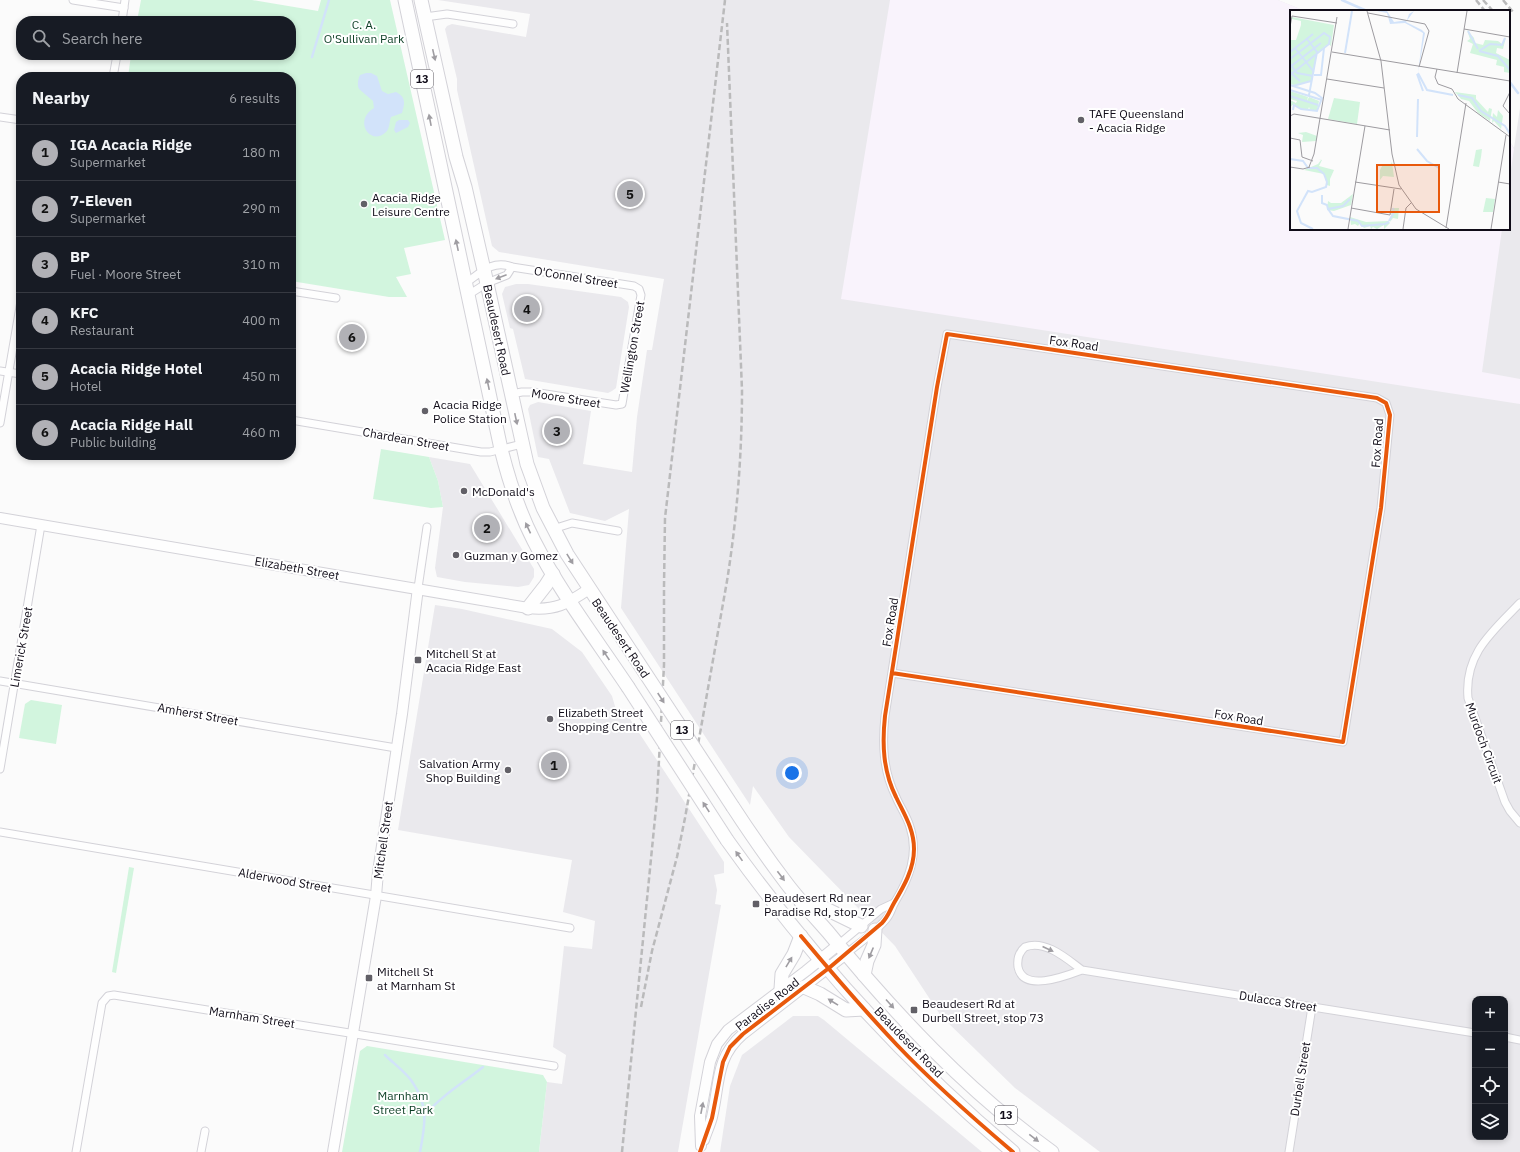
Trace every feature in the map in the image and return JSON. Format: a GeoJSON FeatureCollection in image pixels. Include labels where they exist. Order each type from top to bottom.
{"type":"FeatureCollection","features":[{"type":"Feature","properties":{"kind":"highway","name":"Beaudesert Road"},"geometry":{"type":"LineString","coordinates":[[405,0],[501,449],[513,492],[523,518],[539,550],[570,602],[628,687],[727,840],[773,903],[902,1051],[973,1118],[1013,1152]]}},
{"type":"Feature","properties":{"kind":"highway","name":"Beaudesert Road"},"geometry":{"type":"LineString","coordinates":[[421,0],[456,157],[465,187],[487,283],[522,444],[536,493],[553,529],[589,589],[764,854],[802,902],[842,950],[902,1017],[962,1077],[1016,1124],[1052,1152]]}},
{"type":"Feature","properties":{"kind":"highway"},"geometry":{"type":"LineString","coordinates":[[528,608],[553,574]]}},
{"type":"Feature","properties":{"kind":"highway"},"geometry":{"type":"LineString","coordinates":[[802,902],[824,908],[861,926]]}},
{"type":"Feature","properties":{"kind":"highway"},"geometry":{"type":"LineString","coordinates":[[864,975],[867,961],[874,945],[875,930]]}},
{"type":"Feature","properties":{"kind":"highway"},"geometry":{"type":"LineString","coordinates":[[781,990],[782,974],[794,954],[801,936]]}},
{"type":"Feature","properties":{"kind":"highway"},"geometry":{"type":"LineString","coordinates":[[804,987],[820,994],[846,1010],[864,1009]]}},
{"type":"Feature","properties":{"kind":"street"},"geometry":{"type":"LineString","coordinates":[[74,0],[124,8]]}},
{"type":"Feature","properties":{"kind":"street"},"geometry":{"type":"LineString","coordinates":[[123,16],[125,0]]}},
{"type":"Feature","properties":{"kind":"street"},"geometry":{"type":"LineString","coordinates":[[425,17],[447,14],[514,24]]}},
{"type":"Feature","properties":{"kind":"street"},"geometry":{"type":"LineString","coordinates":[[114,72],[116,60]]}},
{"type":"Feature","properties":{"kind":"street"},"geometry":{"type":"LineString","coordinates":[[0,117],[16,119]]}},
{"type":"Feature","properties":{"kind":"street","name":"O'Connel Street"},"geometry":{"type":"LineString","coordinates":[[467,289],[484,270],[501,264],[634,286],[639,289]]}},
{"type":"Feature","properties":{"kind":"street"},"geometry":{"type":"LineString","coordinates":[[467,289],[507,275],[512,267]]}},
{"type":"Feature","properties":{"kind":"street","name":"Wellington Street"},"geometry":{"type":"LineString","coordinates":[[622,404],[641,295],[639,289]]}},
{"type":"Feature","properties":{"kind":"street"},"geometry":{"type":"LineString","coordinates":[[296,292],[336,298]]}},
{"type":"Feature","properties":{"kind":"street"},"geometry":{"type":"LineString","coordinates":[[0,422],[16,331]]}},
{"type":"Feature","properties":{"kind":"street","name":"Fox Road"},"geometry":{"type":"LineString","coordinates":[[842,950],[875,930],[888,917],[904,885],[913,861],[914,848],[910,827],[890,784],[883,752],[884,730],[892,673],[937,387],[947,334],[1377,398],[1386,403],[1390,415],[1381,508],[1342,742],[892,673]]}},
{"type":"Feature","properties":{"kind":"street"},"geometry":{"type":"LineString","coordinates":[[0,371],[16,373]]}},
{"type":"Feature","properties":{"kind":"street","name":"Moore Street"},"geometry":{"type":"LineString","coordinates":[[511,394],[532,392],[616,405],[622,404]]}},
{"type":"Feature","properties":{"kind":"street","name":"Chardean Street"},"geometry":{"type":"LineString","coordinates":[[296,421],[481,452],[522,444]]}},
{"type":"Feature","properties":{"kind":"street","name":"Elizabeth Street"},"geometry":{"type":"LineString","coordinates":[[0,518],[418,588],[528,608],[551,608],[570,602],[589,589]]}},
{"type":"Feature","properties":{"kind":"street"},"geometry":{"type":"LineString","coordinates":[[553,529],[572,523],[618,531]]}},
{"type":"Feature","properties":{"kind":"street","name":"Limerick Street"},"geometry":{"type":"LineString","coordinates":[[0,769],[41,525]]}},
{"type":"Feature","properties":{"kind":"street","name":"Mitchell Street"},"geometry":{"type":"LineString","coordinates":[[333,1152],[376,896],[379,865],[427,527]]}},
{"type":"Feature","properties":{"kind":"street","name":"Murdoch Circuit"},"geometry":{"type":"LineString","coordinates":[[1520,603],[1485,639],[1478,649],[1470,667],[1467,688],[1468,698],[1505,802],[1520,823]]}},
{"type":"Feature","properties":{"kind":"street","name":"Amherst Street"},"geometry":{"type":"LineString","coordinates":[[0,681],[396,748]]}},
{"type":"Feature","properties":{"kind":"street","name":"Alderwood Street"},"geometry":{"type":"LineString","coordinates":[[0,832],[570,928]]}},
{"type":"Feature","properties":{"kind":"street"},"geometry":{"type":"LineString","coordinates":[[842,950],[861,926],[881,909],[894,903]]}},
{"type":"Feature","properties":{"kind":"street","name":"Dulacca Street"},"geometry":{"type":"LineString","coordinates":[[1082,970],[1067,976],[1041,981],[1032,981],[1025,978],[1021,974],[1018,968],[1018,956],[1026,947],[1038,945],[1048,948],[1082,970],[1472,1032]]}},
{"type":"Feature","properties":{"kind":"street","name":"Paradise Road"},"geometry":{"type":"LineString","coordinates":[[701,1149],[712,1118],[723,1062],[730,1047],[743,1034],[804,987],[825,964],[842,950]]}},
{"type":"Feature","properties":{"kind":"street","name":"Paradise Road"},"geometry":{"type":"LineString","coordinates":[[701,1149],[700,1116],[710,1062],[717,1044],[728,1030],[781,990],[825,964]]}},
{"type":"Feature","properties":{"kind":"street","name":"Marnham Street"},"geometry":{"type":"LineString","coordinates":[[76,1152],[102,1003],[108,996],[114,995],[353,1032],[554,1066]]}},
{"type":"Feature","properties":{"kind":"street","name":"Durbell Street"},"geometry":{"type":"LineString","coordinates":[[1289,1152],[1312,1007]]}},
{"type":"Feature","properties":{"kind":"street"},"geometry":{"type":"LineString","coordinates":[[1508,1038],[1520,1040]]}},
{"type":"Feature","properties":{"kind":"street"},"geometry":{"type":"LineString","coordinates":[[201,1152],[205,1131]]}},
{"type":"Feature","properties":{"kind":"shaded area"},"geometry":{"type":"Polygon","coordinates":[[[438,0],[1278,0],[1303,10],[1290,10],[1290,230],[1510,230],[1510,142],[1514,148],[1520,108],[1520,1152],[1100,1152],[1015,1088],[941,1016],[895,946],[789,837],[753,786],[750,805],[621,608],[629,509],[605,521],[570,513],[549,459],[538,457],[528,409],[530,405],[538,402],[591,411],[583,464],[632,472],[637,417],[647,350],[652,350],[664,279],[499,252],[492,246],[445,29],[447,26],[452,24],[526,37],[530,14],[438,0]]]}},
{"type":"Feature","properties":{"kind":"shaded area","name":"TAFE Queensland - Acacia Ridge"},"geometry":{"type":"Polygon","coordinates":[[[890,0],[1278,0],[1303,10],[1290,10],[1290,230],[1502,230],[1482,372],[1520,379],[1520,404],[841,299],[890,0]]]}},
{"type":"Feature","properties":{"kind":"shaded area"},"geometry":{"type":"Polygon","coordinates":[[[1510,142],[1514,149],[1510,175],[1510,142]]]}},
{"type":"Feature","properties":{"kind":"shaded area"},"geometry":{"type":"Polygon","coordinates":[[[516,284],[528,284],[621,297],[628,302],[629,307],[616,388],[608,393],[525,379],[513,329],[510,328],[502,294],[505,287],[516,284]]]}},
{"type":"Feature","properties":{"kind":"shaded area"},"geometry":{"type":"Polygon","coordinates":[[[429,457],[470,464],[534,569],[534,577],[529,585],[518,587],[465,582],[437,577],[435,568],[443,507],[438,481],[429,457]]]}},
{"type":"Feature","properties":{"kind":"shaded area"},"geometry":{"type":"Polygon","coordinates":[[[435,605],[462,609],[552,629],[582,652],[612,696],[617,713],[624,710],[724,862],[724,873],[714,875],[717,890],[715,904],[721,905],[678,1152],[539,1152],[547,1082],[562,1084],[566,1055],[553,1047],[564,946],[592,949],[595,921],[563,912],[572,860],[398,830],[435,605]]]}},
{"type":"Feature","properties":{"kind":"shaded area"},"geometry":{"type":"Polygon","coordinates":[[[793,1016],[818,1016],[824,1020],[982,1152],[720,1152],[730,1086],[742,1055],[793,1016]]]}},
{"type":"Feature","properties":{"kind":"green space","name":"Acacia Ridge Leisure Centre"},"geometry":{"type":"Polygon","coordinates":[[[141,0],[252,0],[318,11],[321,0],[390,0],[445,240],[404,248],[411,274],[396,277],[407,297],[389,297],[296,282],[296,72],[129,72],[130,60],[296,60],[296,16],[138,16],[141,0]]]}},
{"type":"Feature","properties":{"kind":"green space"},"geometry":{"type":"Polygon","coordinates":[[[381,449],[429,457],[438,481],[443,507],[431,508],[373,499],[381,449]]]}},
{"type":"Feature","properties":{"kind":"green space"},"geometry":{"type":"Polygon","coordinates":[[[31,700],[62,705],[56,744],[19,738],[25,704],[31,700]]]}},
{"type":"Feature","properties":{"kind":"green space"},"geometry":{"type":"Polygon","coordinates":[[[129,867],[134,868],[116,973],[112,972],[129,867]]]}},
{"type":"Feature","properties":{"kind":"green space","name":"Marnham Street Park"},"geometry":{"type":"Polygon","coordinates":[[[367,1046],[543,1075],[547,1082],[539,1152],[342,1152],[360,1051],[367,1046]]]}},
{"type":"Feature","properties":{"kind":"water"},"geometry":{"type":"Polygon","coordinates":[[[371,73],[377,76],[382,91],[388,94],[396,92],[402,96],[404,101],[402,113],[391,117],[389,127],[386,132],[380,136],[370,134],[364,125],[368,113],[374,108],[373,101],[358,87],[360,75],[371,73]]]}},
{"type":"Feature","properties":{"kind":"water"},"geometry":{"type":"Polygon","coordinates":[[[399,120],[408,120],[410,123],[408,127],[396,133],[394,130],[396,122],[399,120]]]}},
{"type":"Feature","properties":{"kind":"waterway"},"geometry":{"type":"LineString","coordinates":[[312,57],[329,0]]}},
{"type":"Feature","properties":{"kind":"waterway"},"geometry":{"type":"LineString","coordinates":[[1342,0],[1365,10]]}},
{"type":"Feature","properties":{"kind":"waterway"},"geometry":{"type":"LineString","coordinates":[[1510,82],[1518,93]]}},
{"type":"Feature","properties":{"kind":"waterway"},"geometry":{"type":"LineString","coordinates":[[385,1055],[410,1079],[422,1100],[424,1108],[424,1125],[420,1152]]}},
{"type":"Feature","properties":{"kind":"waterway"},"geometry":{"type":"LineString","coordinates":[[425,1115],[445,1096],[483,1067]]}},
{"type":"Feature","properties":{"kind":"railway"},"geometry":{"type":"LineString","coordinates":[[622,1152],[657,798],[664,665],[665,518],[725,0]]}},
{"type":"Feature","properties":{"kind":"railway"},"geometry":{"type":"LineString","coordinates":[[1476,0],[1484,10]]}},
{"type":"Feature","properties":{"kind":"railway"},"geometry":{"type":"LineString","coordinates":[[1483,0],[1492,10]]}},
{"type":"Feature","properties":{"kind":"railway"},"geometry":{"type":"LineString","coordinates":[[1503,0],[1513,12]]}},
{"type":"Feature","properties":{"kind":"railway"},"geometry":{"type":"LineString","coordinates":[[641,1007],[652,951],[677,857],[685,818],[734,534],[741,438],[742,390],[727,23]]}},
{"type":"Feature","properties":{"kind":"cycle path"},"geometry":{"type":"LineString","coordinates":[[700,1152],[712,1118],[723,1062],[730,1047],[743,1034],[829,968],[882,923],[908,877],[914,856],[914,842],[908,822],[888,777],[884,757],[884,726],[885,716],[937,387],[947,334],[1377,398],[1386,403],[1390,415],[1381,508],[1343,742],[892,673]]}},
{"type":"Feature","properties":{"kind":"cycle path"},"geometry":{"type":"LineString","coordinates":[[801,936],[860,1005],[911,1059],[954,1100],[1013,1152]]}},
{"type":"Feature","properties":{"kind":"place","name":"TAFE Queensland - Acacia Ridge"},"geometry":{"type":"Point","coordinates":[1081,120]}},
{"type":"Feature","properties":{"kind":"place","name":"Acacia Ridge Hotel"},"geometry":{"type":"Point","coordinates":[630,194]}},
{"type":"Feature","properties":{"kind":"place","name":"Acacia Ridge Leisure Centre"},"geometry":{"type":"Point","coordinates":[364,204]}},
{"type":"Feature","properties":{"kind":"place","name":"KFC"},"geometry":{"type":"Point","coordinates":[527,309]}},
{"type":"Feature","properties":{"kind":"place","name":"Acacia Ridge Hall"},"geometry":{"type":"Point","coordinates":[352,337]}},
{"type":"Feature","properties":{"kind":"place","name":"Acacia Ridge Police Station"},"geometry":{"type":"Point","coordinates":[425,411]}},
{"type":"Feature","properties":{"kind":"place","name":"BP"},"geometry":{"type":"Point","coordinates":[557,431]}},
{"type":"Feature","properties":{"kind":"place","name":"McDonald's"},"geometry":{"type":"Point","coordinates":[464,491]}},
{"type":"Feature","properties":{"kind":"place","name":"7-Eleven"},"geometry":{"type":"Point","coordinates":[487,528]}},
{"type":"Feature","properties":{"kind":"place","name":"Guzman y Gomez"},"geometry":{"type":"Point","coordinates":[456,555]}},
{"type":"Feature","properties":{"kind":"place","name":"Mitchell St at Acacia Ridge East"},"geometry":{"type":"Point","coordinates":[418,660]}},
{"type":"Feature","properties":{"kind":"place","name":"Elizabeth Street Shopping Centre"},"geometry":{"type":"Point","coordinates":[550,719]}},
{"type":"Feature","properties":{"kind":"place","name":"IGA Acacia Ridge"},"geometry":{"type":"Point","coordinates":[554,765]}},
{"type":"Feature","properties":{"kind":"place","name":"Salvation Army Shop Building"},"geometry":{"type":"Point","coordinates":[508,770]}},
{"type":"Feature","properties":{"kind":"place","name":"Beaudesert Rd near Paradise Rd, stop 72"},"geometry":{"type":"Point","coordinates":[756,904]}},
{"type":"Feature","properties":{"kind":"place","name":"Mitchell St at Marnham St"},"geometry":{"type":"Point","coordinates":[369,978]}},
{"type":"Feature","properties":{"kind":"place","name":"Beaudesert Rd at Durbell Street, stop 73"},"geometry":{"type":"Point","coordinates":[914,1010]}},
{"type":"Feature","properties":{"kind":"park label","name":"C. A. O'Sullivan Park"},"geometry":{"type":"Point","coordinates":[364,31]}}]}
